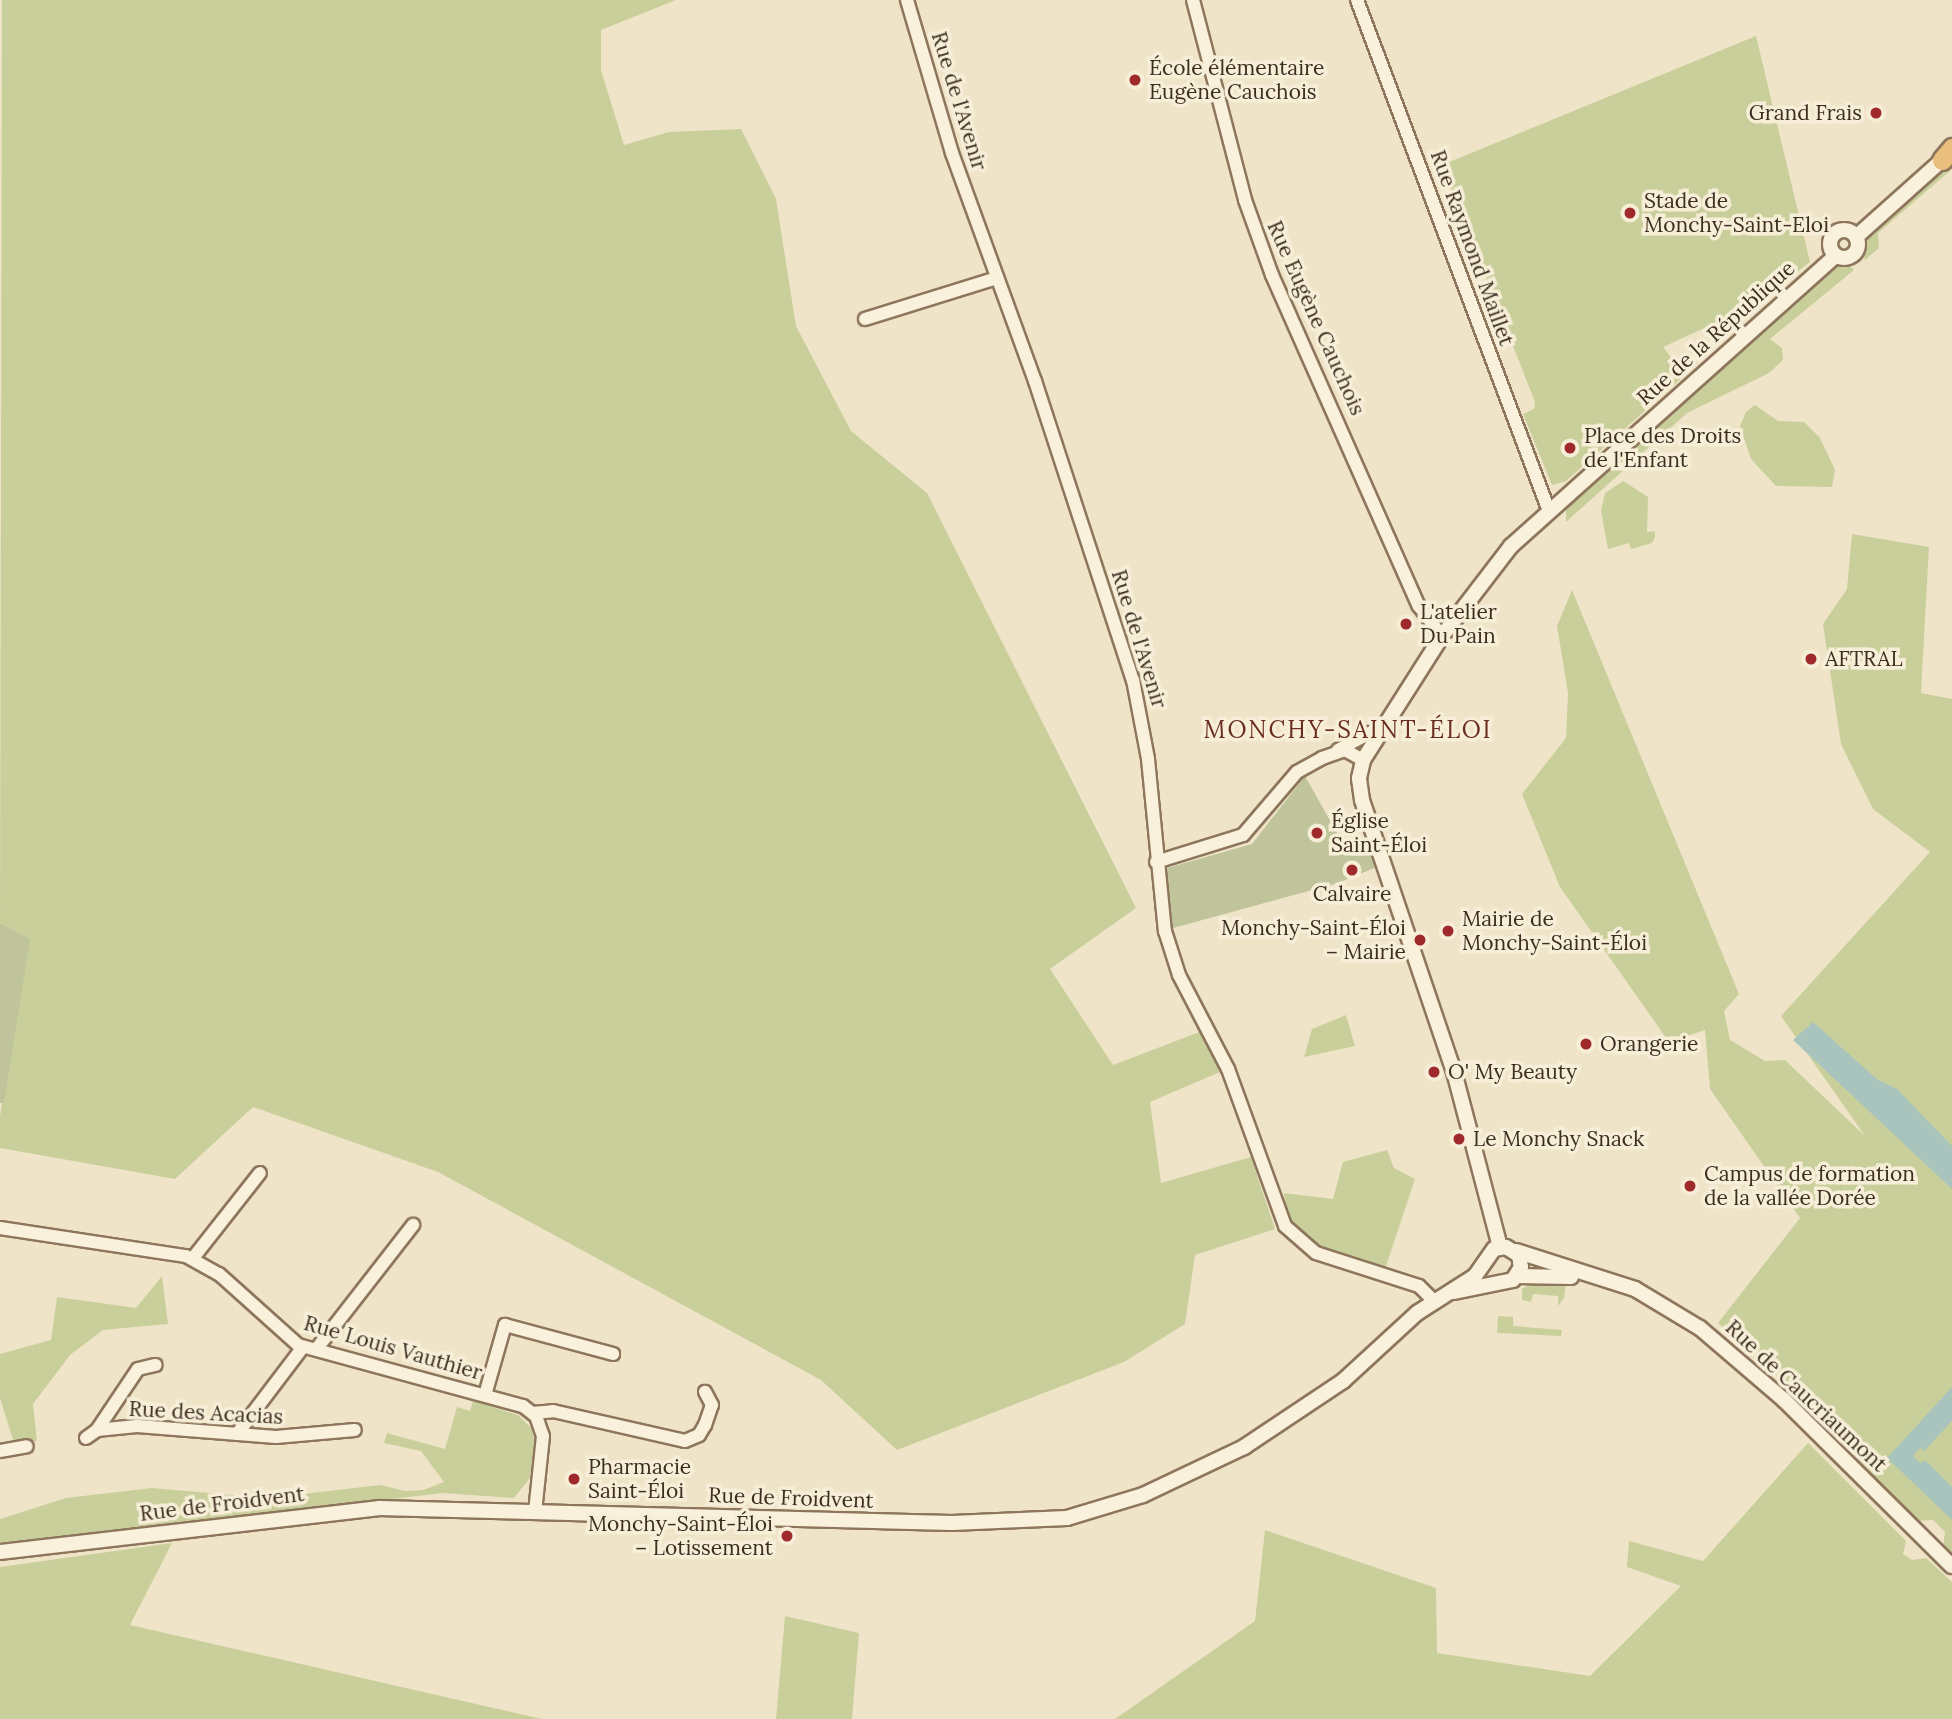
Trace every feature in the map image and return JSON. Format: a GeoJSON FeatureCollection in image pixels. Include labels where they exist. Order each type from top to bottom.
{"type":"FeatureCollection","features":[{"type":"Feature","properties":{"kind":"street","name":"Rue de l'Avenir"},"geometry":{"type":"LineString","coordinates":[[907,0],[947,138],[1136,689],[1148,759],[1156,862],[1165,931],[1176,966],[1228,1069],[1285,1226],[1316,1253],[1419,1286],[1434,1302]]}},
{"type":"Feature","properties":{"kind":"street","name":"Rue Eugène Cauchois"},"geometry":{"type":"LineString","coordinates":[[1193,0],[1245,200],[1269,268],[1419,606],[1442,636]]}},
{"type":"Feature","properties":{"kind":"street","name":"Rue Raymond Maillet"},"geometry":{"type":"LineString","coordinates":[[1357,0],[1549,511]]}},
{"type":"Feature","properties":{"kind":"street","name":"Rue de la République"},"geometry":{"type":"LineString","coordinates":[[1507,1248],[1455,1075],[1362,800],[1359,778],[1363,760],[1381,727],[1442,636],[1511,546],[1835,256],[1830,244],[1836,233],[1845,230],[1856,237],[1949,153]]}},
{"type":"Feature","properties":{"kind":"street"},"geometry":{"type":"LineString","coordinates":[[866,319],[997,278]]}},
{"type":"Feature","properties":{"kind":"street"},"geometry":{"type":"LineString","coordinates":[[1156,862],[1243,835],[1297,772],[1381,727]]}},
{"type":"Feature","properties":{"kind":"street"},"geometry":{"type":"LineString","coordinates":[[1337,751],[1351,752],[1363,760]]}},
{"type":"Feature","properties":{"kind":"street"},"geometry":{"type":"LineString","coordinates":[[192,1258],[260,1174]]}},
{"type":"Feature","properties":{"kind":"street"},"geometry":{"type":"LineString","coordinates":[[318,1347],[413,1225]]}},
{"type":"Feature","properties":{"kind":"street","name":"Rue Louis Vauthier"},"geometry":{"type":"LineString","coordinates":[[0,1228],[192,1258],[219,1274],[303,1347],[318,1347],[485,1395],[533,1413],[553,1411],[685,1441],[699,1435],[705,1425],[712,1405],[705,1392]]}},
{"type":"Feature","properties":{"kind":"street"},"geometry":{"type":"LineString","coordinates":[[1454,1292],[1486,1262],[1507,1248]]}},
{"type":"Feature","properties":{"kind":"street"},"geometry":{"type":"LineString","coordinates":[[1507,1248],[1521,1261],[1517,1276]]}},
{"type":"Feature","properties":{"kind":"street"},"geometry":{"type":"LineString","coordinates":[[1507,1248],[1614,1281]]}},
{"type":"Feature","properties":{"kind":"street"},"geometry":{"type":"LineString","coordinates":[[1486,1262],[1489,1274],[1501,1282]]}},
{"type":"Feature","properties":{"kind":"street"},"geometry":{"type":"LineString","coordinates":[[1434,1302],[1454,1292],[1534,1273],[1614,1281]]}},
{"type":"Feature","properties":{"kind":"street","name":"Rue de Caucriaumont"},"geometry":{"type":"LineString","coordinates":[[1614,1281],[1664,1304],[1726,1347],[1952,1566]]}},
{"type":"Feature","properties":{"kind":"street","name":"Rue de Froidvent"},"geometry":{"type":"LineString","coordinates":[[0,1552],[367,1508],[952,1523],[1079,1515],[1155,1490],[1254,1441],[1343,1381],[1434,1302]]}},
{"type":"Feature","properties":{"kind":"street"},"geometry":{"type":"LineString","coordinates":[[485,1395],[505,1325],[613,1354]]}},
{"type":"Feature","properties":{"kind":"street"},"geometry":{"type":"LineString","coordinates":[[237,1434],[303,1347]]}},
{"type":"Feature","properties":{"kind":"street","name":"Rue des Acacias"},"geometry":{"type":"LineString","coordinates":[[86,1438],[97,1430],[111,1402],[138,1369],[156,1365]]}},
{"type":"Feature","properties":{"kind":"street"},"geometry":{"type":"LineString","coordinates":[[533,1413],[544,1442],[535,1512]]}},
{"type":"Feature","properties":{"kind":"street","name":"Rue des Acacias"},"geometry":{"type":"LineString","coordinates":[[97,1430],[136,1426],[282,1437],[355,1430]]}},
{"type":"Feature","properties":{"kind":"street"},"geometry":{"type":"LineString","coordinates":[[0,1451],[27,1446]]}},
{"type":"Feature","properties":{"kind":"green space"},"geometry":{"type":"Polygon","coordinates":[[[2,0],[676,0],[601,30],[601,70],[624,145],[669,132],[741,129],[776,199],[796,326],[851,431],[927,493],[1136,908],[1050,969],[1113,1065],[1202,1031],[1220,1072],[1150,1102],[1161,1183],[1251,1157],[1275,1229],[1195,1255],[1185,1324],[1124,1362],[897,1450],[821,1380],[438,1172],[253,1107],[175,1179],[0,1148],[0,1116],[29,939],[0,923],[2,0]]]}},
{"type":"Feature","properties":{"kind":"green space","name":"Stade de Monchy-Saint-Eloi"},"geometry":{"type":"Polygon","coordinates":[[[1756,36],[1810,262],[1753,306],[1663,347],[1685,375],[1566,481],[1552,485],[1523,414],[1534,409],[1535,402],[1442,165],[1756,36]]]}},
{"type":"Feature","properties":{"kind":"green space"},"geometry":{"type":"Polygon","coordinates":[[[1952,162],[1952,169],[1878,233],[1879,248],[1865,260],[1861,244],[1952,162]]]}},
{"type":"Feature","properties":{"kind":"green space"},"geometry":{"type":"Polygon","coordinates":[[[1837,263],[1847,263],[1854,270],[1770,339],[1782,348],[1783,360],[1769,373],[1687,413],[1566,522],[1566,509],[1837,263]]]}},
{"type":"Feature","properties":{"kind":"green space"},"geometry":{"type":"Polygon","coordinates":[[[1755,405],[1778,421],[1804,422],[1820,438],[1835,470],[1832,487],[1776,486],[1751,459],[1740,426],[1746,412],[1755,405]]]}},
{"type":"Feature","properties":{"kind":"green space"},"geometry":{"type":"Polygon","coordinates":[[[1623,481],[1648,497],[1647,532],[1655,531],[1655,537],[1652,543],[1631,549],[1629,543],[1608,549],[1601,511],[1605,493],[1623,481]]]}},
{"type":"Feature","properties":{"kind":"green space"},"geometry":{"type":"Polygon","coordinates":[[[1852,534],[1929,547],[1921,693],[1952,699],[1952,1554],[1943,1547],[1945,1532],[1933,1520],[1917,1521],[1856,1460],[1863,1454],[1718,1323],[1800,1218],[1710,1089],[1705,1030],[1669,1042],[1560,887],[1522,794],[1566,738],[1568,693],[1557,626],[1572,590],[1739,994],[1724,1011],[1730,1040],[1765,1061],[1785,1060],[1865,1136],[1781,1016],[1930,852],[1873,809],[1841,744],[1823,624],[1847,589],[1852,534]]]}},
{"type":"Feature","properties":{"kind":"green space"},"geometry":{"type":"Polygon","coordinates":[[[1305,776],[1346,849],[1369,840],[1379,866],[1338,883],[1173,928],[1164,872],[1167,868],[1252,844],[1305,776]]]}},
{"type":"Feature","properties":{"kind":"green space"},"geometry":{"type":"Polygon","coordinates":[[[0,923],[30,939],[4,1103],[0,1103],[0,923]]]}},
{"type":"Feature","properties":{"kind":"green space"},"geometry":{"type":"Polygon","coordinates":[[[1346,1015],[1355,1046],[1304,1057],[1312,1029],[1346,1015]]]}},
{"type":"Feature","properties":{"kind":"green space"},"geometry":{"type":"Polygon","coordinates":[[[1387,1150],[1394,1168],[1415,1179],[1384,1272],[1315,1248],[1286,1216],[1284,1193],[1333,1199],[1343,1162],[1387,1150]]]}},
{"type":"Feature","properties":{"kind":"green space"},"geometry":{"type":"Polygon","coordinates":[[[162,1276],[168,1324],[103,1330],[70,1355],[33,1404],[37,1441],[14,1443],[0,1398],[0,1354],[51,1340],[57,1297],[136,1308],[162,1276]]]}},
{"type":"Feature","properties":{"kind":"green space"},"geometry":{"type":"Polygon","coordinates":[[[1538,1280],[1566,1283],[1564,1298],[1558,1306],[1558,1296],[1533,1294],[1531,1302],[1522,1300],[1522,1289],[1538,1280]]]}},
{"type":"Feature","properties":{"kind":"green space"},"geometry":{"type":"Polygon","coordinates":[[[1498,1316],[1513,1317],[1513,1326],[1562,1330],[1561,1336],[1497,1333],[1498,1316]]]}},
{"type":"Feature","properties":{"kind":"green space"},"geometry":{"type":"Polygon","coordinates":[[[473,1401],[518,1415],[531,1428],[535,1443],[530,1478],[514,1498],[443,1493],[0,1545],[0,1519],[66,1498],[152,1488],[268,1498],[380,1485],[405,1491],[423,1490],[444,1482],[421,1451],[384,1443],[387,1433],[445,1449],[457,1407],[470,1411],[473,1401]]]}},
{"type":"Feature","properties":{"kind":"green space"},"geometry":{"type":"Polygon","coordinates":[[[1808,1443],[1906,1541],[1903,1554],[1912,1560],[1926,1558],[1952,1582],[1952,1719],[1115,1719],[1255,1621],[1265,1530],[1436,1588],[1437,1653],[1590,1676],[1681,1586],[1627,1567],[1629,1541],[1703,1561],[1808,1443]]]}},
{"type":"Feature","properties":{"kind":"green space"},"geometry":{"type":"Polygon","coordinates":[[[172,1543],[130,1625],[542,1719],[0,1719],[0,1567],[172,1543]]]}},
{"type":"Feature","properties":{"kind":"green space"},"geometry":{"type":"Polygon","coordinates":[[[785,1616],[859,1633],[852,1719],[776,1719],[785,1616]]]}},
{"type":"Feature","properties":{"kind":"water"},"geometry":{"type":"Polygon","coordinates":[[[1813,1022],[1878,1080],[1897,1089],[1952,1146],[1952,1189],[1793,1040],[1813,1022]]]}},
{"type":"Feature","properties":{"kind":"water"},"geometry":{"type":"Polygon","coordinates":[[[1952,1387],[1952,1421],[1924,1451],[1920,1448],[1913,1456],[1921,1463],[1925,1460],[1952,1487],[1952,1520],[1887,1458],[1952,1387]]]}},
{"type":"Feature","properties":{"kind":"place","name":"École élémentaire Eugène Cauchois"},"geometry":{"type":"Point","coordinates":[1135,80]}},
{"type":"Feature","properties":{"kind":"place","name":"Grand Frais"},"geometry":{"type":"Point","coordinates":[1876,113]}},
{"type":"Feature","properties":{"kind":"place","name":"Stade de Monchy-Saint-Eloi"},"geometry":{"type":"Point","coordinates":[1630,213]}},
{"type":"Feature","properties":{"kind":"place","name":"Place des Droits de l'Enfant"},"geometry":{"type":"Point","coordinates":[1570,448]}},
{"type":"Feature","properties":{"kind":"place","name":"L'atelier Du Pain"},"geometry":{"type":"Point","coordinates":[1406,624]}},
{"type":"Feature","properties":{"kind":"place","name":"AFTRAL"},"geometry":{"type":"Point","coordinates":[1811,659]}},
{"type":"Feature","properties":{"kind":"place","name":"Église Saint-Éloi"},"geometry":{"type":"Point","coordinates":[1317,833]}},
{"type":"Feature","properties":{"kind":"place","name":"Calvaire"},"geometry":{"type":"Point","coordinates":[1352,870]}},
{"type":"Feature","properties":{"kind":"place","name":"Mairie de Monchy-Saint-Éloi"},"geometry":{"type":"Point","coordinates":[1448,931]}},
{"type":"Feature","properties":{"kind":"place","name":"Monchy-Saint-Éloi – Mairie"},"geometry":{"type":"Point","coordinates":[1420,940]}},
{"type":"Feature","properties":{"kind":"place","name":"Orangerie"},"geometry":{"type":"Point","coordinates":[1586,1044]}},
{"type":"Feature","properties":{"kind":"place","name":"O' My Beauty"},"geometry":{"type":"Point","coordinates":[1434,1072]}},
{"type":"Feature","properties":{"kind":"place","name":"Le Monchy Snack"},"geometry":{"type":"Point","coordinates":[1459,1139]}},
{"type":"Feature","properties":{"kind":"place","name":"Campus de formation de la vallée Dorée"},"geometry":{"type":"Point","coordinates":[1690,1186]}},
{"type":"Feature","properties":{"kind":"place","name":"Pharmacie Saint-Éloi"},"geometry":{"type":"Point","coordinates":[574,1479]}},
{"type":"Feature","properties":{"kind":"place","name":"Monchy-Saint-Éloi – Lotissement"},"geometry":{"type":"Point","coordinates":[787,1536]}},
{"type":"Feature","properties":{"kind":"district","name":"MONCHY-SAINT-ÉLOI"},"geometry":{"type":"Point","coordinates":[1348,730]}}]}
